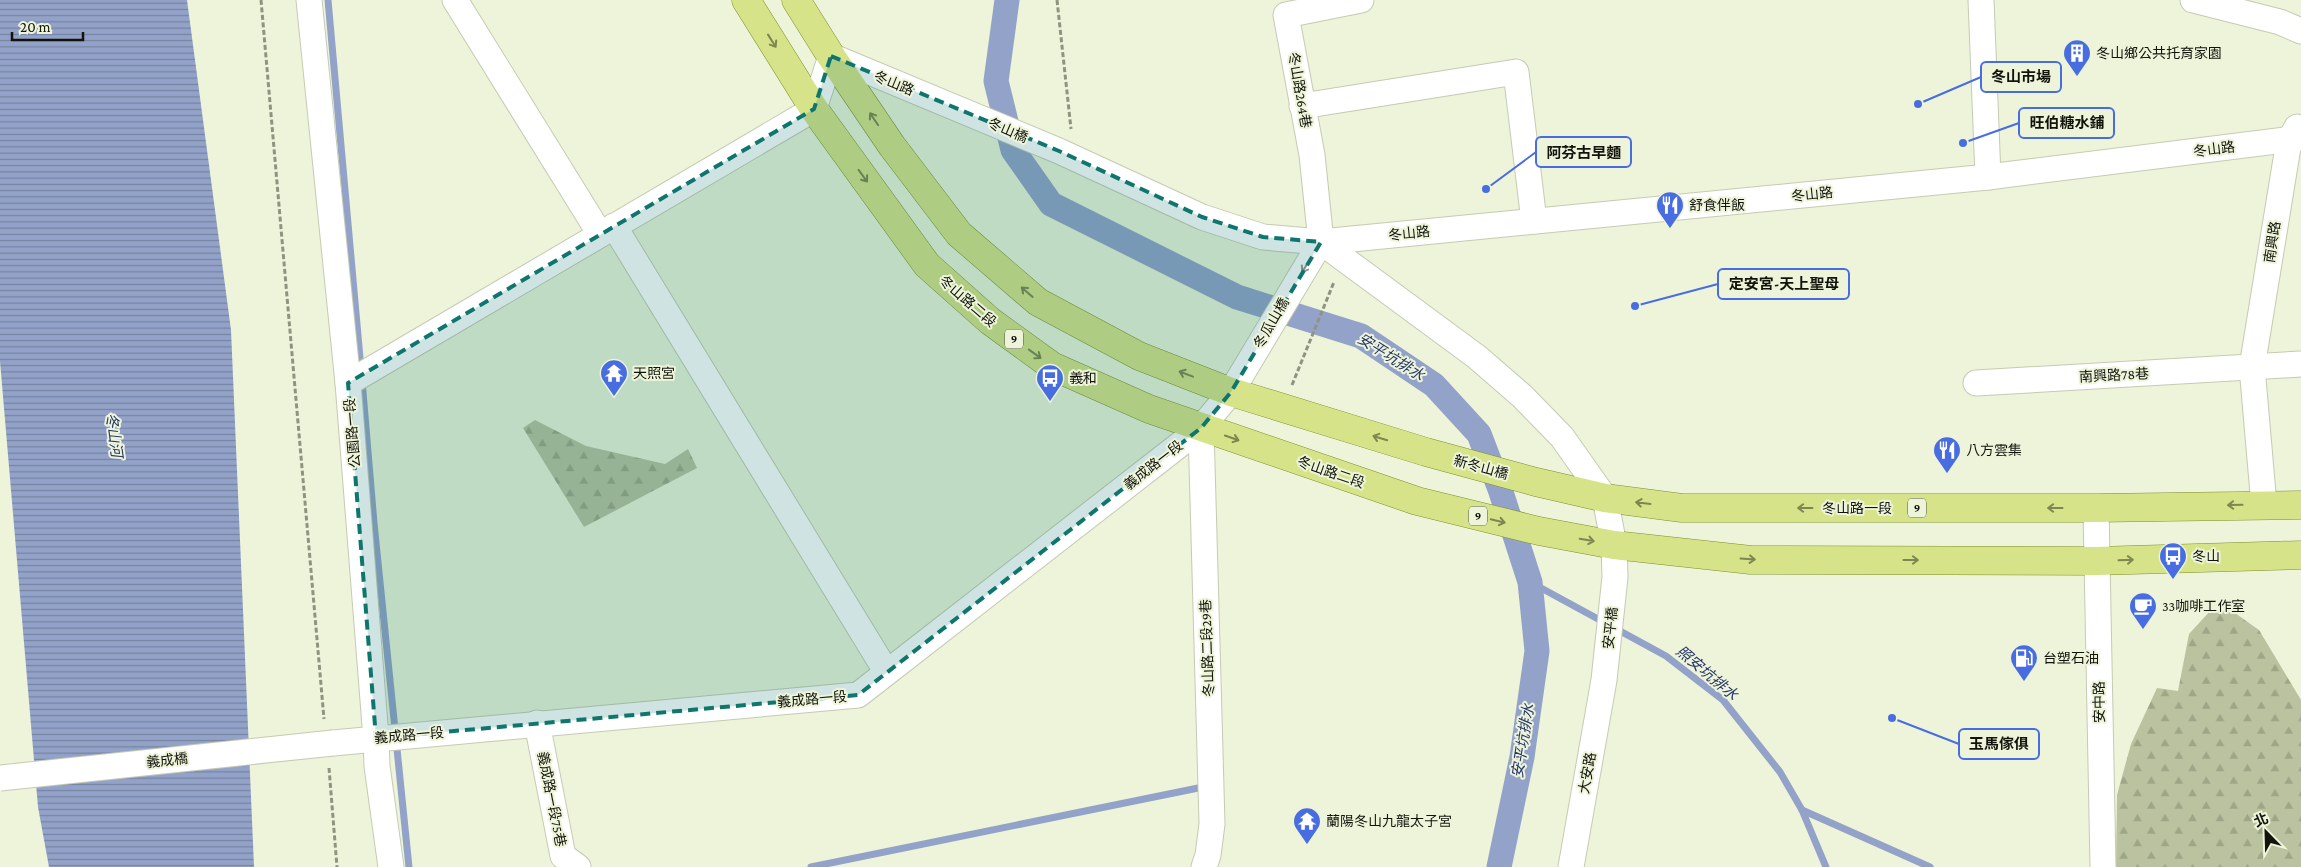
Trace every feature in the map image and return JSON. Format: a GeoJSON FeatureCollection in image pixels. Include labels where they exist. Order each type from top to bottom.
{"type":"FeatureCollection","features":[{"type":"Feature","properties":{"kind":"main road","name":"冬山路二段"},"geometry":{"type":"LineString","coordinates":[[746,0],[814,109],[927,264],[990,322],[1052,366],[1149,409],[1417,500],[1539,532],[1614,545]]}},
{"type":"Feature","properties":{"kind":"main road","name":"9"},"geometry":{"type":"LineString","coordinates":[[796,0],[831,56],[892,146],[959,234],[1038,302],[1139,356],[1231,392]]}},
{"type":"Feature","properties":{"kind":"main road","name":"新冬山橋"},"geometry":{"type":"LineString","coordinates":[[1231,392],[1426,452],[1536,482]]}},
{"type":"Feature","properties":{"kind":"main road","name":"冬山路一段"},"geometry":{"type":"LineString","coordinates":[[1536,482],[1605,498],[1682,508],[2096,508],[2301,505]]}},
{"type":"Feature","properties":{"kind":"main road","name":"9"},"geometry":{"type":"LineString","coordinates":[[1614,545],[1751,560],[2096,561],[2301,556]]}},
{"type":"Feature","properties":{"kind":"street","name":"公園路一段"},"geometry":{"type":"LineString","coordinates":[[309,0],[348,383],[377,766],[391,867]]}},
{"type":"Feature","properties":{"kind":"street"},"geometry":{"type":"LineString","coordinates":[[455,0],[607,230],[886,671]]}},
{"type":"Feature","properties":{"kind":"street","name":"冬山路264巷"},"geometry":{"type":"LineString","coordinates":[[1321,242],[1312,156],[1286,15],[1361,0]]}},
{"type":"Feature","properties":{"kind":"street"},"geometry":{"type":"LineString","coordinates":[[1981,0],[1988,176]]}},
{"type":"Feature","properties":{"kind":"street"},"geometry":{"type":"LineString","coordinates":[[2193,0],[2280,22],[2301,31]]}},
{"type":"Feature","properties":{"kind":"street"},"geometry":{"type":"LineString","coordinates":[[348,383],[814,109],[831,56]]}},
{"type":"Feature","properties":{"kind":"street","name":"冬山路"},"geometry":{"type":"LineString","coordinates":[[831,56],[958,109]]}},
{"type":"Feature","properties":{"kind":"street"},"geometry":{"type":"LineString","coordinates":[[1302,106],[1516,72],[1534,221]]}},
{"type":"Feature","properties":{"kind":"street","name":"冬山橋"},"geometry":{"type":"LineString","coordinates":[[958,109],[1066,155]]}},
{"type":"Feature","properties":{"kind":"street","name":"冬山路"},"geometry":{"type":"LineString","coordinates":[[1066,155],[1202,218],[1264,238],[1321,242],[1988,176],[2297,133]]}},
{"type":"Feature","properties":{"kind":"street","name":"南興路"},"geometry":{"type":"LineString","coordinates":[[2264,505],[2252,366],[2297,133]]}},
{"type":"Feature","properties":{"kind":"street"},"geometry":{"type":"LineString","coordinates":[[1321,242],[1477,357],[1522,396],[1562,437],[1605,498]]}},
{"type":"Feature","properties":{"kind":"street","name":"冬瓜山橋"},"geometry":{"type":"LineString","coordinates":[[1231,392],[1321,242]]}},
{"type":"Feature","properties":{"kind":"street","name":"南興路78巷"},"geometry":{"type":"LineString","coordinates":[[1976,383],[2301,364]]}},
{"type":"Feature","properties":{"kind":"street"},"geometry":{"type":"LineString","coordinates":[[1201,428],[1231,392]]}},
{"type":"Feature","properties":{"kind":"street","name":"義成路一段"},"geometry":{"type":"LineString","coordinates":[[329,741],[858,695],[886,671],[1201,428]]}},
{"type":"Feature","properties":{"kind":"street","name":"冬山路二段29巷"},"geometry":{"type":"LineString","coordinates":[[1201,428],[1212,824],[1208,855],[1204,867]]}},
{"type":"Feature","properties":{"kind":"street","name":"安平橋"},"geometry":{"type":"LineString","coordinates":[[1604,680],[1615,577],[1614,545],[1605,498]]}},
{"type":"Feature","properties":{"kind":"street","name":"安中路"},"geometry":{"type":"LineString","coordinates":[[2096,508],[2103,867]]}},
{"type":"Feature","properties":{"kind":"street","name":"大安路"},"geometry":{"type":"LineString","coordinates":[[1571,867],[1604,680]]}},
{"type":"Feature","properties":{"kind":"street","name":"義成路一段75巷"},"geometry":{"type":"LineString","coordinates":[[537,723],[563,856],[578,867]]}},
{"type":"Feature","properties":{"kind":"street","name":"義成橋"},"geometry":{"type":"LineString","coordinates":[[0,778],[329,741]]}},
{"type":"Feature","properties":{"kind":"path"},"geometry":{"type":"LineString","coordinates":[[261,0],[329,741],[337,867]]}},
{"type":"Feature","properties":{"kind":"path"},"geometry":{"type":"LineString","coordinates":[[1057,0],[1066,155]]}},
{"type":"Feature","properties":{"kind":"path"},"geometry":{"type":"LineString","coordinates":[[1298,370],[1333,283]]}},
{"type":"Feature","properties":{"kind":"highlighted area"},"geometry":{"type":"Polygon","coordinates":[[[831,56],[1059,151],[1202,217],[1263,237],[1321,242],[1231,392],[1201,428],[858,695],[376,738],[348,383],[814,109],[831,56]]]}},
{"type":"Feature","properties":{"kind":"green space"},"geometry":{"type":"Polygon","coordinates":[[[535,420],[586,446],[665,464],[688,449],[697,468],[584,527],[523,428],[535,420]]]}},
{"type":"Feature","properties":{"kind":"green space"},"geometry":{"type":"Polygon","coordinates":[[[2211,610],[2235,613],[2259,630],[2301,700],[2301,867],[2116,867],[2117,795],[2131,744],[2157,688],[2178,691],[2189,634],[2211,610]]]}},
{"type":"Feature","properties":{"kind":"water","name":"冬山河"},"geometry":{"type":"Polygon","coordinates":[[[0,0],[187,0],[231,330],[254,867],[49,867],[38,807],[0,361],[0,0]]]}},
{"type":"Feature","properties":{"kind":"waterway"},"geometry":{"type":"LineString","coordinates":[[328,0],[361,369]]}},
{"type":"Feature","properties":{"kind":"waterway","name":"安平坑排水"},"geometry":{"type":"LineString","coordinates":[[1007,0],[996,81],[1013,150],[1051,204],[1237,297],[1361,336],[1434,385],[1479,434],[1500,489],[1530,582],[1537,651],[1522,757],[1499,867]]}},
{"type":"Feature","properties":{"kind":"waterway"},"geometry":{"type":"LineString","coordinates":[[362,380],[374,523],[409,867]]}},
{"type":"Feature","properties":{"kind":"waterway","name":"照安坑排水"},"geometry":{"type":"LineString","coordinates":[[1530,582],[1666,656],[1723,700],[1780,772],[1802,810],[1826,867]]}},
{"type":"Feature","properties":{"kind":"waterway"},"geometry":{"type":"LineString","coordinates":[[811,867],[1208,786]]}},
{"type":"Feature","properties":{"kind":"waterway"},"geometry":{"type":"LineString","coordinates":[[1802,810],[1930,867]]}},
{"type":"Feature","properties":{"kind":"place","name":"冬山鄉公共托育家園"},"geometry":{"type":"Point","coordinates":[2077,77]}},
{"type":"Feature","properties":{"kind":"place","name":"冬山市場"},"geometry":{"type":"Point","coordinates":[1918,104]}},
{"type":"Feature","properties":{"kind":"place","name":"旺伯糖水鋪"},"geometry":{"type":"Point","coordinates":[1963,143]}},
{"type":"Feature","properties":{"kind":"place","name":"阿芬古早麵"},"geometry":{"type":"Point","coordinates":[1486,189]}},
{"type":"Feature","properties":{"kind":"place","name":"舒食伴飯"},"geometry":{"type":"Point","coordinates":[1670,229]}},
{"type":"Feature","properties":{"kind":"place","name":"定安宮-天上聖母"},"geometry":{"type":"Point","coordinates":[1635,306]}},
{"type":"Feature","properties":{"kind":"place","name":"天照宮"},"geometry":{"type":"Point","coordinates":[614,397]}},
{"type":"Feature","properties":{"kind":"place","name":"義和"},"geometry":{"type":"Point","coordinates":[1050,402]}},
{"type":"Feature","properties":{"kind":"place","name":"八方雲集"},"geometry":{"type":"Point","coordinates":[1947,474]}},
{"type":"Feature","properties":{"kind":"place","name":"冬山"},"geometry":{"type":"Point","coordinates":[2173,580]}},
{"type":"Feature","properties":{"kind":"place","name":"33咖啡工作室"},"geometry":{"type":"Point","coordinates":[2143,630]}},
{"type":"Feature","properties":{"kind":"place","name":"台塑石油"},"geometry":{"type":"Point","coordinates":[2024,682]}},
{"type":"Feature","properties":{"kind":"place","name":"玉馬傢俱"},"geometry":{"type":"Point","coordinates":[1892,718]}},
{"type":"Feature","properties":{"kind":"place","name":"蘭陽冬山九龍太子宮"},"geometry":{"type":"Point","coordinates":[1307,845]}}]}
